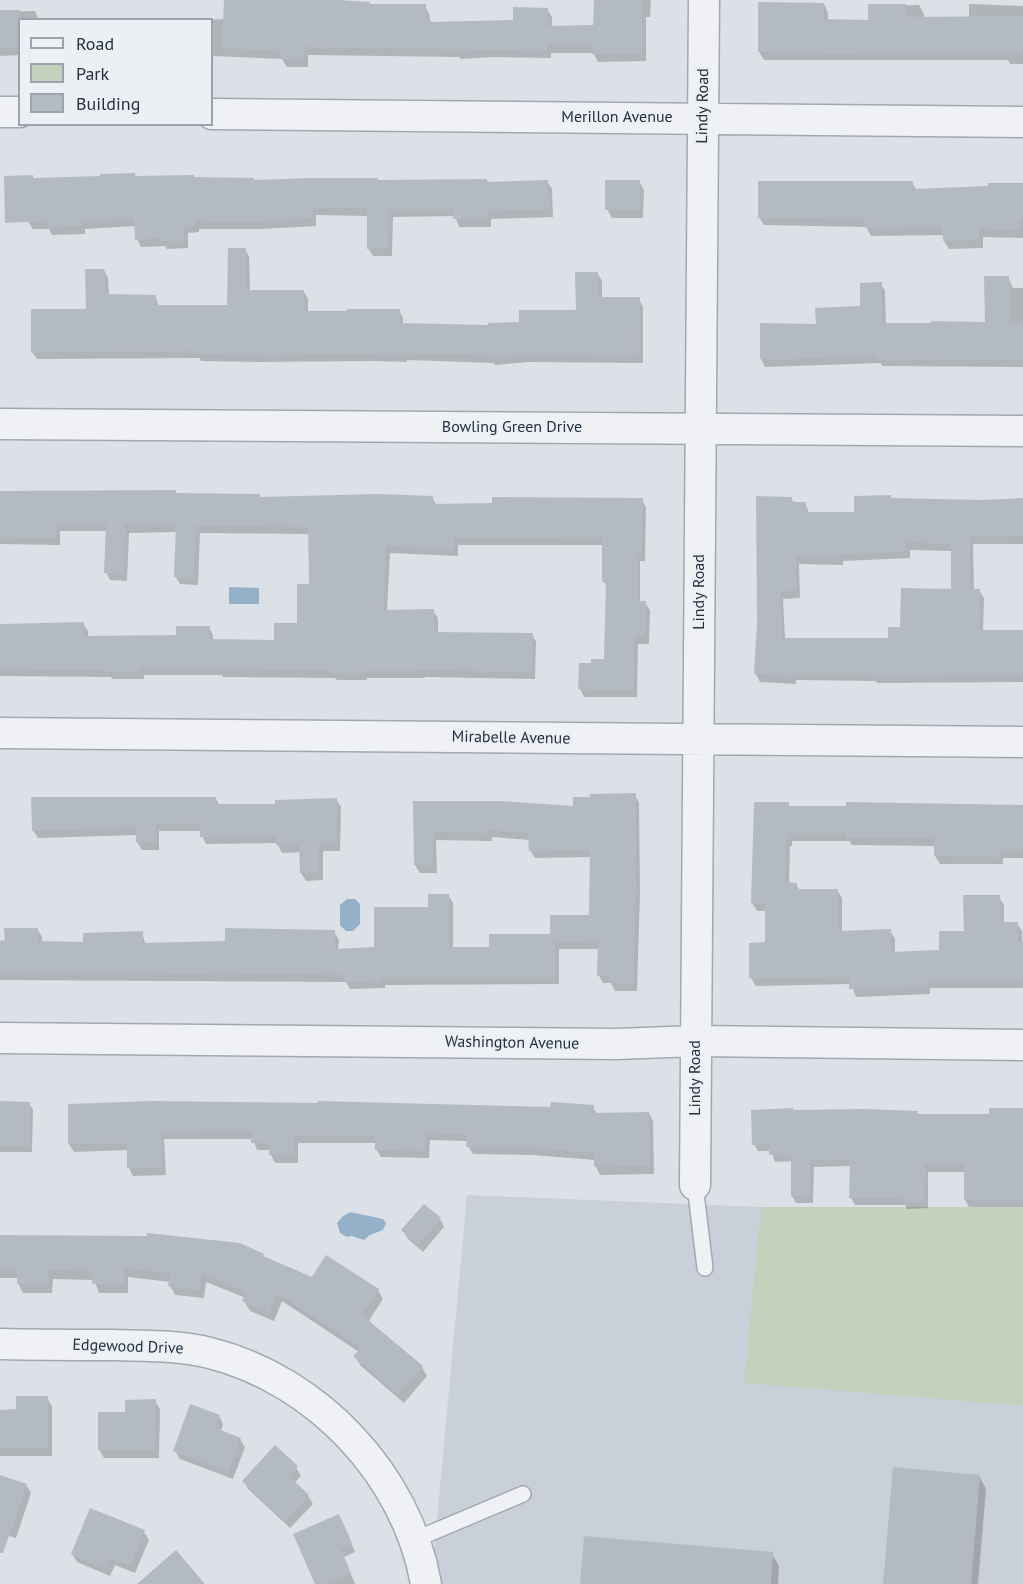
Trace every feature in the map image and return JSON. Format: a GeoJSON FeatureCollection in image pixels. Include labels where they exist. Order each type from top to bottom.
{"type":"FeatureCollection","features":[{"type":"Feature","properties":{"kind":"street","name":"Lindy Road"},"geometry":{"type":"LineString","coordinates":[[696,1195],[704,0]]}},
{"type":"Feature","properties":{"kind":"street"},"geometry":{"type":"LineString","coordinates":[[0,112],[18,112]]}},
{"type":"Feature","properties":{"kind":"street","name":"Merillon Avenue"},"geometry":{"type":"LineString","coordinates":[[213,114],[1023,122]]}},
{"type":"Feature","properties":{"kind":"street","name":"Bowling Green Drive"},"geometry":{"type":"LineString","coordinates":[[0,424],[1023,431]]}},
{"type":"Feature","properties":{"kind":"street","name":"Mirabelle Avenue"},"geometry":{"type":"LineString","coordinates":[[0,734],[1023,742]]}},
{"type":"Feature","properties":{"kind":"street","name":"Washington Avenue"},"geometry":{"type":"LineString","coordinates":[[0,1038],[605,1044],[696,1041],[1023,1046]]}},
{"type":"Feature","properties":{"kind":"street","name":"Edgewood Drive"},"geometry":{"type":"LineString","coordinates":[[0,1344],[163,1346],[210,1353],[262,1372],[312,1401],[372,1460],[409,1524],[422,1563],[426,1584]]}},
{"type":"Feature","properties":{"kind":"lane"},"geometry":{"type":"LineString","coordinates":[[696,1195],[705,1268]]}},
{"type":"Feature","properties":{"kind":"lane"},"geometry":{"type":"LineString","coordinates":[[414,1540],[523,1494]]}},
{"type":"Feature","properties":{"kind":"shaded area"},"geometry":{"type":"Polygon","coordinates":[[[467,1195],[761,1207],[1023,1207],[1023,1584],[431,1584],[467,1195]]]}},
{"type":"Feature","properties":{"kind":"green space"},"geometry":{"type":"Polygon","coordinates":[[[761,1207],[1023,1207],[1023,1406],[744,1383],[761,1207]]]}},
{"type":"Feature","properties":{"kind":"water"},"geometry":{"type":"Polygon","coordinates":[[[229,587],[259,588],[259,604],[229,604],[229,587]]]}},
{"type":"Feature","properties":{"kind":"water"},"geometry":{"type":"Polygon","coordinates":[[[347,899],[355,899],[360,904],[360,924],[353,931],[346,931],[340,925],[340,905],[347,899]]]}},
{"type":"Feature","properties":{"kind":"water"},"geometry":{"type":"Polygon","coordinates":[[[350,1212],[383,1219],[386,1223],[383,1230],[364,1240],[352,1236],[347,1237],[340,1233],[337,1223],[350,1212]]]}},
{"type":"Feature","properties":{"kind":"building"},"geometry":{"type":"Polygon","coordinates":[[[224,0],[338,0],[370,2],[370,4],[426,4],[426,19],[430,19],[430,22],[513,20],[513,7],[548,8],[548,26],[593,25],[594,0],[642,0],[642,54],[592,54],[592,45],[547,45],[547,51],[304,47],[304,59],[281,59],[280,51],[222,48],[224,0]]]}},
{"type":"Feature","properties":{"kind":"building"},"geometry":{"type":"Polygon","coordinates":[[[758,2],[824,3],[824,19],[868,20],[868,4],[906,4],[906,17],[1023,16],[1023,52],[855,52],[855,54],[758,52],[758,2]]]}},
{"type":"Feature","properties":{"kind":"building"},"geometry":{"type":"Polygon","coordinates":[[[0,10],[20,10],[18,47],[0,48],[0,10]]]}},
{"type":"Feature","properties":{"kind":"building"},"geometry":{"type":"Polygon","coordinates":[[[135,173],[135,176],[194,175],[194,177],[254,178],[254,180],[378,178],[378,180],[487,179],[487,182],[548,180],[549,209],[487,211],[487,219],[453,219],[453,209],[389,209],[388,248],[367,249],[367,208],[312,208],[313,218],[253,222],[195,221],[195,225],[184,225],[184,241],[160,241],[160,238],[135,240],[134,218],[81,222],[82,226],[46,227],[46,221],[5,223],[4,176],[33,175],[33,178],[135,173]]]}},
{"type":"Feature","properties":{"kind":"building"},"geometry":{"type":"Polygon","coordinates":[[[605,180],[640,180],[640,210],[605,210],[605,180]]]}},
{"type":"Feature","properties":{"kind":"building"},"geometry":{"type":"Polygon","coordinates":[[[758,181],[913,181],[913,189],[988,186],[988,183],[1023,183],[1023,218],[1020,218],[1020,230],[979,229],[979,240],[943,241],[942,227],[865,228],[865,219],[758,218],[758,181]]]}},
{"type":"Feature","properties":{"kind":"building"},"geometry":{"type":"Polygon","coordinates":[[[228,248],[246,248],[246,290],[304,290],[304,311],[400,309],[400,323],[488,325],[488,323],[519,322],[519,310],[576,310],[575,272],[598,272],[598,297],[640,297],[639,356],[489,357],[489,355],[403,353],[403,355],[286,353],[286,356],[195,354],[195,351],[31,352],[31,309],[86,309],[85,269],[104,269],[106,294],[156,295],[155,305],[227,305],[228,248]]]}},
{"type":"Feature","properties":{"kind":"building"},"geometry":{"type":"Polygon","coordinates":[[[984,276],[1009,276],[1009,323],[1023,323],[1023,360],[876,359],[876,356],[796,358],[796,360],[760,359],[760,323],[816,324],[815,308],[860,306],[860,283],[882,282],[882,323],[985,322],[984,276]]]}},
{"type":"Feature","properties":{"kind":"building"},"geometry":{"type":"Polygon","coordinates":[[[176,490],[176,493],[260,494],[260,497],[377,494],[433,496],[433,504],[492,503],[492,497],[643,498],[641,554],[637,554],[637,601],[646,601],[645,636],[634,636],[634,690],[578,689],[579,663],[591,663],[591,659],[604,659],[606,582],[602,582],[602,537],[454,538],[454,549],[386,546],[383,610],[434,609],[434,632],[533,633],[532,672],[421,670],[331,673],[331,670],[140,668],[140,671],[106,672],[106,670],[0,669],[0,624],[84,622],[84,636],[176,635],[176,626],[210,626],[209,639],[274,640],[274,623],[297,623],[297,584],[309,584],[308,527],[196,526],[194,577],[174,577],[176,525],[125,525],[124,573],[104,573],[106,524],[57,524],[56,538],[0,537],[0,491],[176,490]]]}},
{"type":"Feature","properties":{"kind":"building"},"geometry":{"type":"Polygon","coordinates":[[[891,495],[891,498],[982,500],[1023,498],[1023,536],[970,537],[970,589],[980,589],[980,630],[1023,630],[1023,675],[871,676],[871,673],[793,673],[793,676],[754,674],[757,623],[756,496],[792,497],[792,502],[806,502],[806,512],[854,512],[854,496],[891,495]],[[906,542],[906,551],[840,554],[839,557],[795,557],[797,591],[780,591],[782,638],[888,638],[888,627],[900,627],[901,588],[951,589],[951,544],[906,542]]]}},
{"type":"Feature","properties":{"kind":"building"},"geometry":{"type":"Polygon","coordinates":[[[636,793],[633,984],[609,983],[609,976],[597,976],[598,941],[555,942],[555,977],[382,977],[382,981],[344,982],[344,975],[166,974],[166,972],[0,973],[0,941],[5,940],[4,928],[38,928],[38,941],[83,942],[83,933],[143,931],[143,943],[225,941],[225,928],[335,930],[335,949],[374,947],[374,907],[428,907],[428,894],[449,894],[449,947],[489,947],[489,934],[550,934],[550,915],[589,915],[590,850],[529,851],[528,833],[488,830],[488,833],[433,832],[433,865],[414,865],[413,801],[501,801],[573,806],[573,797],[590,797],[590,794],[636,793]]]}},
{"type":"Feature","properties":{"kind":"building"},"geometry":{"type":"Polygon","coordinates":[[[31,797],[216,797],[216,804],[275,804],[275,800],[337,798],[336,843],[319,843],[319,873],[300,873],[299,845],[276,845],[276,836],[200,837],[200,823],[156,824],[156,842],[136,842],[136,827],[32,831],[31,797]]]}},
{"type":"Feature","properties":{"kind":"building"},"geometry":{"type":"Polygon","coordinates":[[[754,802],[789,802],[789,806],[846,806],[846,802],[1023,805],[1023,849],[1000,849],[1000,857],[934,856],[934,838],[846,838],[846,833],[788,833],[785,882],[797,883],[797,889],[838,889],[838,931],[891,929],[891,952],[939,950],[939,931],[964,931],[963,895],[1000,895],[1001,922],[1018,922],[1018,942],[1023,942],[1023,981],[926,980],[927,987],[849,989],[849,977],[749,978],[749,943],[765,942],[765,903],[751,903],[754,802]]]}},
{"type":"Feature","properties":{"kind":"building"},"geometry":{"type":"Polygon","coordinates":[[[0,1101],[30,1102],[29,1146],[0,1146],[0,1101]]]}},
{"type":"Feature","properties":{"kind":"building"},"geometry":{"type":"Polygon","coordinates":[[[153,1101],[318,1103],[318,1101],[550,1107],[551,1102],[594,1105],[593,1113],[649,1112],[650,1166],[594,1167],[594,1153],[526,1147],[466,1147],[467,1134],[426,1133],[425,1151],[375,1150],[375,1136],[295,1135],[294,1155],[269,1155],[269,1143],[251,1143],[251,1131],[161,1132],[162,1167],[127,1168],[127,1143],[68,1144],[68,1104],[153,1101]]]}},
{"type":"Feature","properties":{"kind":"building"},"geometry":{"type":"Polygon","coordinates":[[[793,1108],[793,1110],[918,1111],[917,1114],[989,1114],[989,1108],[1023,1108],[1023,1200],[964,1200],[964,1165],[925,1165],[924,1202],[901,1202],[901,1198],[849,1198],[850,1159],[810,1160],[810,1196],[791,1196],[791,1155],[769,1155],[769,1144],[752,1145],[751,1110],[793,1108]]]}},
{"type":"Feature","properties":{"kind":"building"},"geometry":{"type":"Polygon","coordinates":[[[424,1204],[441,1218],[417,1245],[401,1230],[424,1204]]]}},
{"type":"Feature","properties":{"kind":"building"},"geometry":{"type":"Polygon","coordinates":[[[147,1233],[240,1243],[264,1254],[263,1256],[312,1277],[326,1255],[379,1289],[362,1315],[423,1366],[398,1394],[353,1356],[361,1348],[277,1293],[269,1313],[242,1301],[246,1292],[202,1273],[200,1290],[168,1286],[170,1273],[124,1268],[124,1284],[92,1284],[93,1271],[48,1270],[48,1284],[17,1284],[17,1269],[0,1269],[0,1235],[147,1236],[147,1233]]]}},
{"type":"Feature","properties":{"kind":"building"},"geometry":{"type":"Polygon","coordinates":[[[16,1396],[48,1396],[48,1448],[0,1448],[0,1410],[16,1409],[16,1396]]]}},
{"type":"Feature","properties":{"kind":"building"},"geometry":{"type":"Polygon","coordinates":[[[156,1399],[155,1450],[98,1450],[98,1412],[125,1412],[125,1400],[156,1399]]]}},
{"type":"Feature","properties":{"kind":"building"},"geometry":{"type":"Polygon","coordinates":[[[190,1404],[220,1415],[215,1428],[241,1438],[229,1471],[173,1451],[190,1404]]]}},
{"type":"Feature","properties":{"kind":"building"},"geometry":{"type":"Polygon","coordinates":[[[275,1445],[298,1466],[289,1476],[309,1495],[285,1521],[242,1481],[275,1445]]]}},
{"type":"Feature","properties":{"kind":"building"},"geometry":{"type":"Polygon","coordinates":[[[893,1467],[980,1475],[971,1584],[883,1584],[893,1467]]]}},
{"type":"Feature","properties":{"kind":"building"},"geometry":{"type":"Polygon","coordinates":[[[0,1475],[27,1484],[3,1553],[0,1553],[0,1475]]]}},
{"type":"Feature","properties":{"kind":"building"},"geometry":{"type":"Polygon","coordinates":[[[90,1508],[145,1530],[130,1566],[110,1557],[105,1569],[71,1554],[90,1508]]]}},
{"type":"Feature","properties":{"kind":"building"},"geometry":{"type":"Polygon","coordinates":[[[339,1514],[352,1543],[340,1548],[351,1573],[326,1584],[315,1584],[293,1534],[339,1514]]]}},
{"type":"Feature","properties":{"kind":"building"},"geometry":{"type":"Polygon","coordinates":[[[584,1536],[773,1552],[771,1584],[580,1584],[584,1536]]]}},
{"type":"Feature","properties":{"kind":"building"},"geometry":{"type":"Polygon","coordinates":[[[176,1550],[205,1584],[137,1584],[176,1550]]]}}]}
